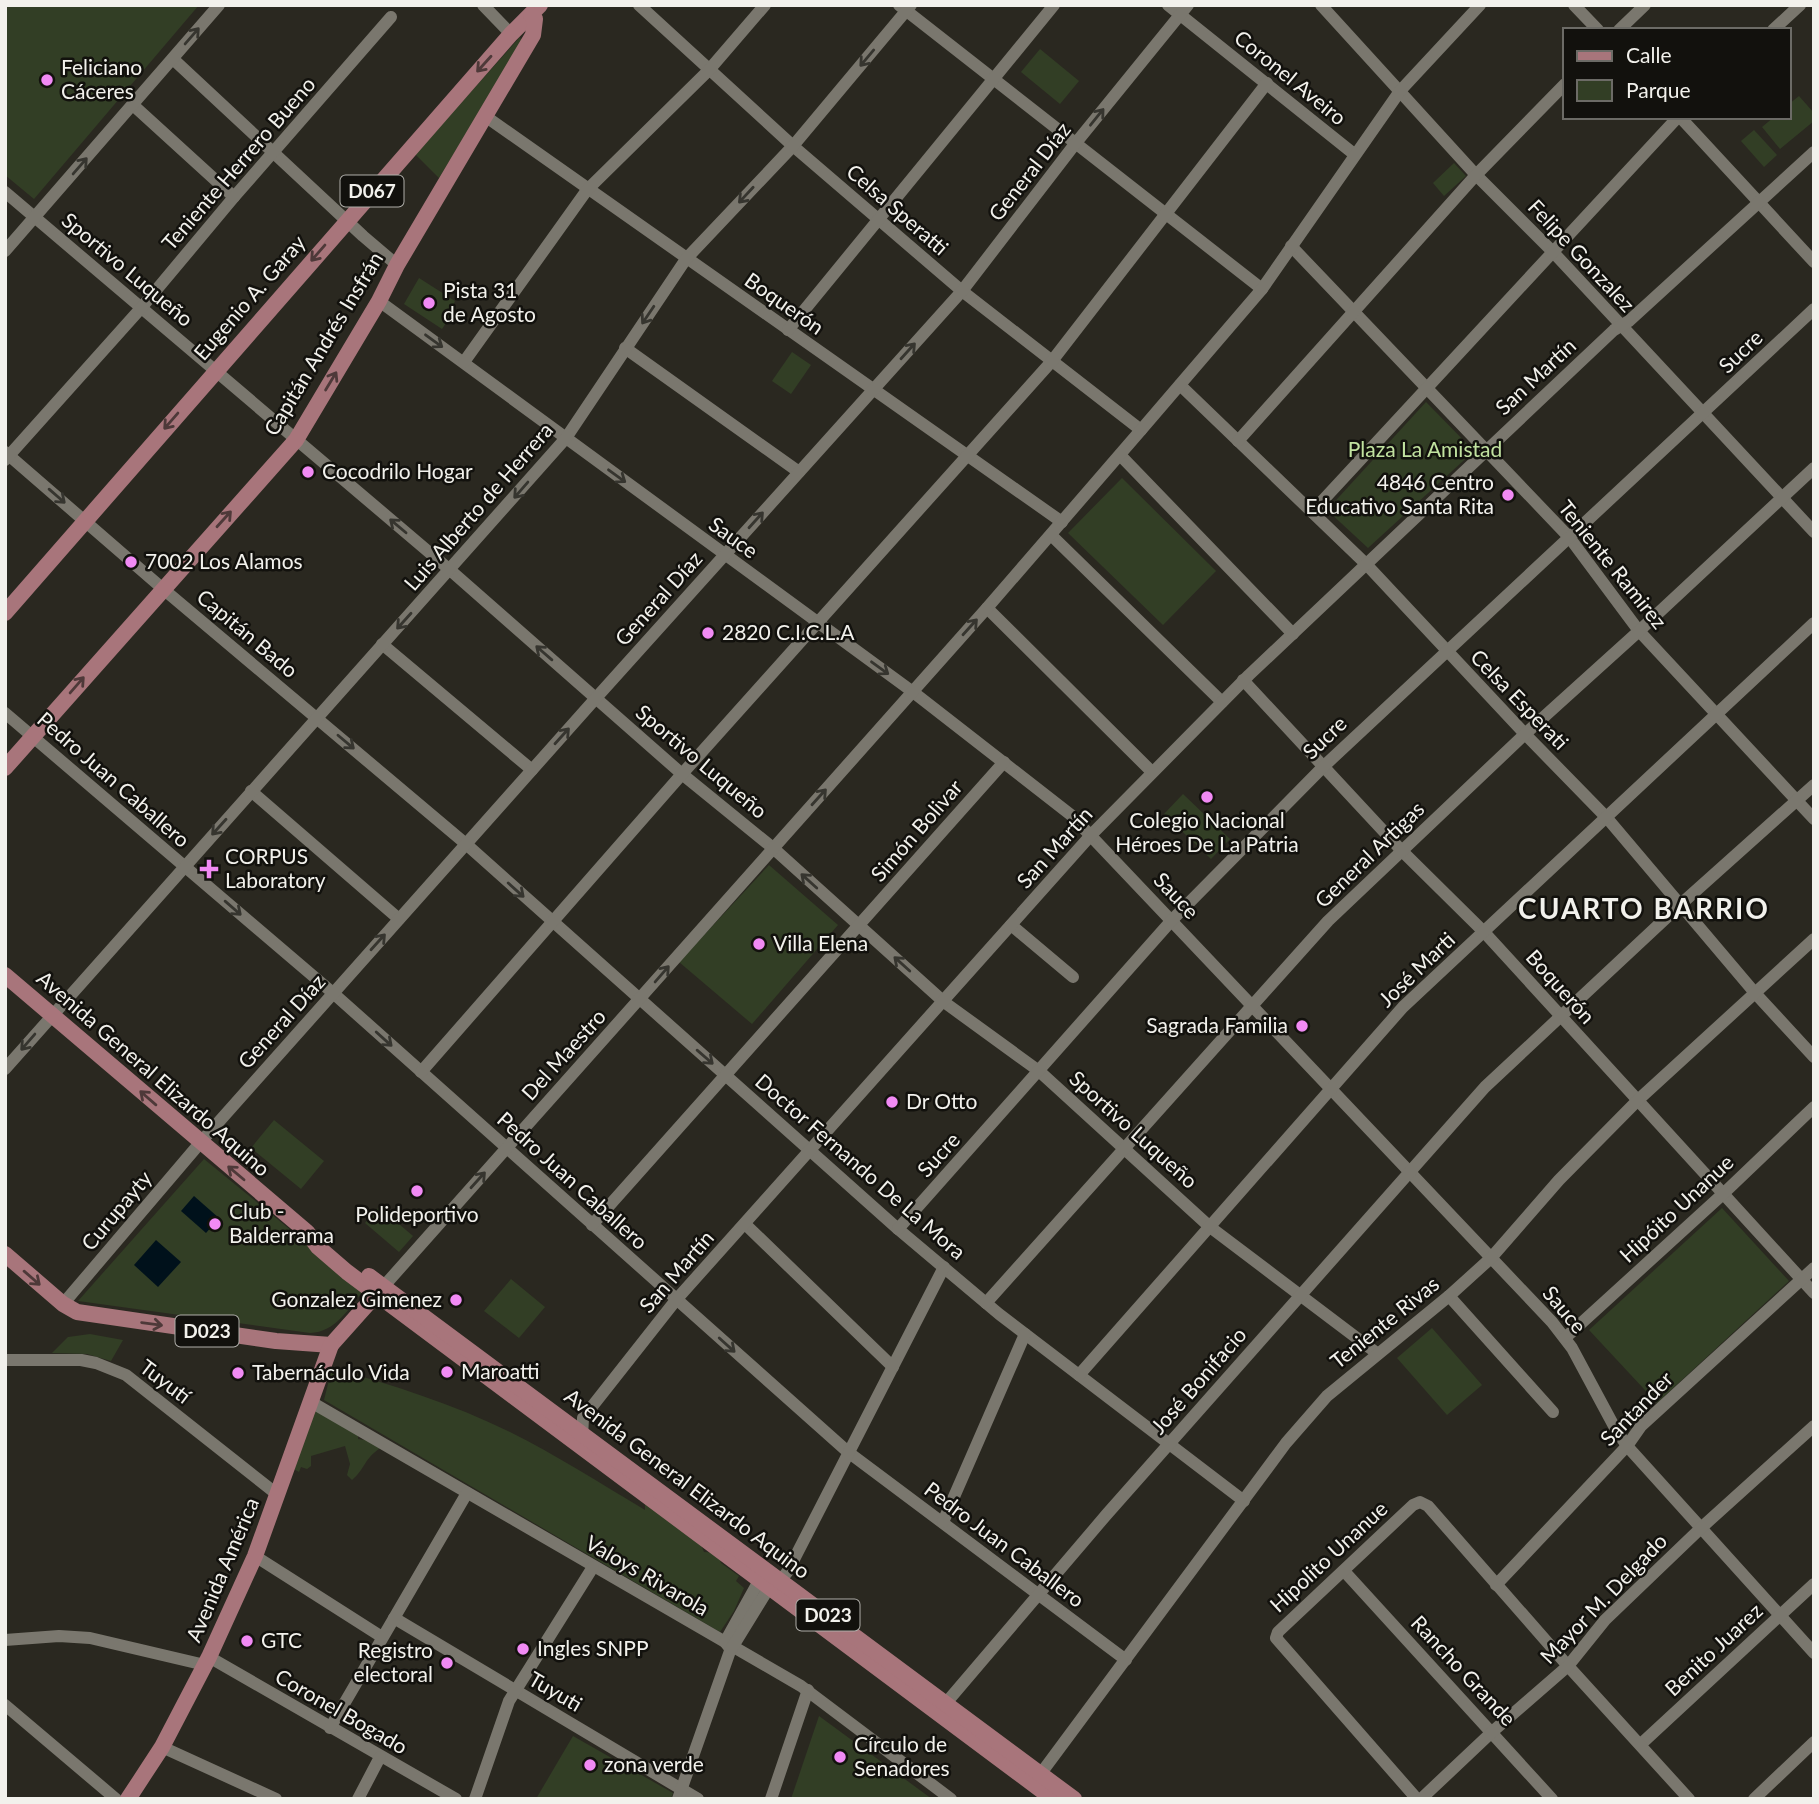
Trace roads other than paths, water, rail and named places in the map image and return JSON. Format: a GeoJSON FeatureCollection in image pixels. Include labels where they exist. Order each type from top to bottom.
{"type":"FeatureCollection","features":[{"type":"Feature","properties":{"kind":"main road","name":"Eugenio A. Garay"},"geometry":{"type":"LineString","coordinates":[[5,614],[533,8]]}},
{"type":"Feature","properties":{"kind":"main road","name":"Capitán Andrés Insfrán"},"geometry":{"type":"LineString","coordinates":[[5,768],[296,440],[533,35],[536,19],[533,8]]}},
{"type":"Feature","properties":{"kind":"main road","name":"Avenida General Elizardo Aquino"},"geometry":{"type":"LineString","coordinates":[[5,975],[200,1143],[307,1232],[324,1241],[380,1290],[1037,1779],[1074,1799]]}},
{"type":"Feature","properties":{"kind":"main road","name":"D023"},"geometry":{"type":"LineString","coordinates":[[5,1254],[63,1304],[84,1314],[276,1341],[331,1345]]}},
{"type":"Feature","properties":{"kind":"main road"},"geometry":{"type":"LineString","coordinates":[[331,1345],[380,1290]]}},
{"type":"Feature","properties":{"kind":"main road","name":"Avenida América"},"geometry":{"type":"LineString","coordinates":[[128,1799],[163,1747],[207,1661],[255,1556],[331,1345]]}},
{"type":"Feature","properties":{"kind":"main road","name":"Avenida General Elizardo Aquino"},"geometry":{"type":"LineString","coordinates":[[770,1582],[946,1703],[1037,1779],[1053,1799]]}},
{"type":"Feature","properties":{"kind":"street"},"geometry":{"type":"LineString","coordinates":[[5,251],[219,5]]}},
{"type":"Feature","properties":{"kind":"street"},"geometry":{"type":"LineString","coordinates":[[483,5],[511,34]]}},
{"type":"Feature","properties":{"kind":"street","name":"Celsa Speratti"},"geometry":{"type":"LineString","coordinates":[[639,5],[793,146],[962,291],[1141,430]]}},
{"type":"Feature","properties":{"kind":"street"},"geometry":{"type":"LineString","coordinates":[[464,362],[587,190],[709,70],[765,5]]}},
{"type":"Feature","properties":{"kind":"street"},"geometry":{"type":"LineString","coordinates":[[788,330],[1054,5]]}},
{"type":"Feature","properties":{"kind":"street","name":"Coronel Aveiro"},"geometry":{"type":"LineString","coordinates":[[1168,5],[1184,10],[1354,155]]}},
{"type":"Feature","properties":{"kind":"street","name":"Del Maestro"},"geometry":{"type":"LineString","coordinates":[[380,1290],[913,692],[1180,385],[1262,289],[1400,91],[1480,5]]}},
{"type":"Feature","properties":{"kind":"street"},"geometry":{"type":"LineString","coordinates":[[1574,5],[1596,28]]}},
{"type":"Feature","properties":{"kind":"street"},"geometry":{"type":"LineString","coordinates":[[1621,28],[1645,5]]}},
{"type":"Feature","properties":{"kind":"street"},"geometry":{"type":"LineString","coordinates":[[1775,28],[1800,5]]}},
{"type":"Feature","properties":{"kind":"street"},"geometry":{"type":"LineString","coordinates":[[906,7],[994,80],[1262,289]]}},
{"type":"Feature","properties":{"kind":"street","name":"Luis Alberto de Herrera"},"geometry":{"type":"LineString","coordinates":[[5,1069],[566,438],[686,259],[793,146],[906,7]]}},
{"type":"Feature","properties":{"kind":"street","name":"Felipe Gonzalez"},"geometry":{"type":"LineString","coordinates":[[1326,7],[1476,175],[1552,251],[1814,532]]}},
{"type":"Feature","properties":{"kind":"street","name":"General Díaz"},"geometry":{"type":"LineString","coordinates":[[200,1143],[962,291],[1075,144],[1184,10]]}},
{"type":"Feature","properties":{"kind":"street","name":"Teniente Herrero Bueno"},"geometry":{"type":"LineString","coordinates":[[7,456],[142,307],[391,17]]}},
{"type":"Feature","properties":{"kind":"street"},"geometry":{"type":"LineString","coordinates":[[173,59],[346,221],[397,265]]}},
{"type":"Feature","properties":{"kind":"street"},"geometry":{"type":"LineString","coordinates":[[421,1072],[682,774],[1052,361],[1267,83]]}},
{"type":"Feature","properties":{"kind":"street"},"geometry":{"type":"LineString","coordinates":[[1238,441],[1476,175],[1563,86]]}},
{"type":"Feature","properties":{"kind":"street"},"geometry":{"type":"LineString","coordinates":[[133,105],[234,197]]}},
{"type":"Feature","properties":{"kind":"street","name":"Boquerón"},"geometry":{"type":"LineString","coordinates":[[485,116],[1062,522]]}},
{"type":"Feature","properties":{"kind":"street"},"geometry":{"type":"LineString","coordinates":[[1312,512],[1677,119]]}},
{"type":"Feature","properties":{"kind":"street"},"geometry":{"type":"LineString","coordinates":[[1681,119],[1814,262]]}},
{"type":"Feature","properties":{"kind":"street","name":"San Martín"},"geometry":{"type":"LineString","coordinates":[[582,1440],[583,1418],[676,1300],[1092,834],[1243,680],[1621,326],[1814,152]]}},
{"type":"Feature","properties":{"kind":"street","name":"Sportivo Luqueño"},"geometry":{"type":"LineString","coordinates":[[5,191],[450,570],[682,774],[773,848],[944,1002],[1039,1071],[1210,1227],[1378,1354]]}},
{"type":"Feature","properties":{"kind":"street","name":"Teniente Ramirez"},"geometry":{"type":"LineString","coordinates":[[1291,246],[1569,537],[1639,631],[1814,819]]}},
{"type":"Feature","properties":{"kind":"street","name":"Sauce"},"geometry":{"type":"LineString","coordinates":[[379,301],[913,692],[1072,814],[1552,1322],[1565,1338],[1627,1446],[1814,1653]]}},
{"type":"Feature","properties":{"kind":"street","name":"Sucre"},"geometry":{"type":"LineString","coordinates":[[898,1229],[1172,920],[1323,766],[1814,309]]}},
{"type":"Feature","properties":{"kind":"street"},"geometry":{"type":"LineString","coordinates":[[625,348],[799,472]]}},
{"type":"Feature","properties":{"kind":"street","name":"Celsa Esperati"},"geometry":{"type":"LineString","coordinates":[[1180,385],[1366,564],[1524,734],[1607,818],[1755,993],[1814,1057]]}},
{"type":"Feature","properties":{"kind":"street"},"geometry":{"type":"LineString","coordinates":[[1120,455],[1293,634]]}},
{"type":"Feature","properties":{"kind":"street","name":"Capitán Bado"},"geometry":{"type":"LineString","coordinates":[[7,456],[466,844]]}},
{"type":"Feature","properties":{"kind":"street","name":"General Artigas"},"geometry":{"type":"LineString","coordinates":[[986,1303],[1328,921],[1524,734],[1814,468]]}},
{"type":"Feature","properties":{"kind":"street"},"geometry":{"type":"LineString","coordinates":[[1049,537],[1222,702]]}},
{"type":"Feature","properties":{"kind":"street"},"geometry":{"type":"LineString","coordinates":[[987,608],[1152,772]]}},
{"type":"Feature","properties":{"kind":"street","name":"José Marti"},"geometry":{"type":"LineString","coordinates":[[1079,1375],[1403,1007],[1814,624]]}},
{"type":"Feature","properties":{"kind":"street"},"geometry":{"type":"LineString","coordinates":[[382,644],[532,770]]}},
{"type":"Feature","properties":{"kind":"street","name":"Boquerón"},"geometry":{"type":"LineString","coordinates":[[1243,680],[1402,851],[1484,932],[1814,1293]]}},
{"type":"Feature","properties":{"kind":"street","name":"Pedro Juan Caballero"},"geometry":{"type":"LineString","coordinates":[[5,713],[333,993],[848,1452],[1126,1660]]}},
{"type":"Feature","properties":{"kind":"street","name":"Simón Bolivar"},"geometry":{"type":"LineString","coordinates":[[592,1225],[1004,762]]}},
{"type":"Feature","properties":{"kind":"street","name":"José Bonifacio"},"geometry":{"type":"LineString","coordinates":[[946,1703],[1169,1444],[1485,1087],[1681,904],[1814,785]]}},
{"type":"Feature","properties":{"kind":"street"},"geometry":{"type":"LineString","coordinates":[[251,791],[399,919]]}},
{"type":"Feature","properties":{"kind":"street","name":"Doctor Fernando De La Mora"},"geometry":{"type":"LineString","coordinates":[[466,844],[944,1268],[1025,1334],[1244,1501]]}},
{"type":"Feature","properties":{"kind":"street"},"geometry":{"type":"LineString","coordinates":[[1011,925],[1073,977]]}},
{"type":"Feature","properties":{"kind":"street","name":"Teniente Rivas"},"geometry":{"type":"LineString","coordinates":[[1037,1779],[1286,1443],[1326,1396],[1449,1296],[1491,1258],[1559,1180],[1638,1100],[1814,939]]}},
{"type":"Feature","properties":{"kind":"street","name":"Hipóito Unanue"},"geometry":{"type":"LineString","coordinates":[[1565,1338],[1814,1107]]}},
{"type":"Feature","properties":{"kind":"street","name":"Curupayty"},"geometry":{"type":"LineString","coordinates":[[63,1304],[200,1143]]}},
{"type":"Feature","properties":{"kind":"street"},"geometry":{"type":"LineString","coordinates":[[745,1224],[893,1367]]}},
{"type":"Feature","properties":{"kind":"street"},"geometry":{"type":"LineString","coordinates":[[680,1794],[729,1647],[848,1452],[944,1268]]}},
{"type":"Feature","properties":{"kind":"street","name":"Santander"},"geometry":{"type":"LineString","coordinates":[[1496,1585],[1627,1446],[1641,1426],[1814,1268]]}},
{"type":"Feature","properties":{"kind":"street"},"geometry":{"type":"LineString","coordinates":[[1449,1296],[1553,1412]]}},
{"type":"Feature","properties":{"kind":"street"},"geometry":{"type":"LineString","coordinates":[[943,1522],[1025,1334]]}},
{"type":"Feature","properties":{"kind":"street","name":"Tuyutí"},"geometry":{"type":"LineString","coordinates":[[5,1360],[81,1360],[126,1375],[278,1495]]}},
{"type":"Feature","properties":{"kind":"street","name":"Valoys Rivarola"},"geometry":{"type":"LineString","coordinates":[[311,1402],[729,1647],[808,1690],[951,1799]]}},
{"type":"Feature","properties":{"kind":"street","name":"Mayor M. Delgado"},"geometry":{"type":"LineString","coordinates":[[1419,1799],[1492,1731],[1568,1666],[1605,1619],[1814,1426]]}},
{"type":"Feature","properties":{"kind":"street"},"geometry":{"type":"LineString","coordinates":[[330,1728],[467,1493]]}},
{"type":"Feature","properties":{"kind":"street","name":"Hipolito Unanue"},"geometry":{"type":"LineString","coordinates":[[1419,1799],[1282,1646],[1276,1638],[1278,1632],[1413,1505],[1420,1502],[1428,1506],[1496,1585]]}},
{"type":"Feature","properties":{"kind":"street"},"geometry":{"type":"LineString","coordinates":[[255,1556],[382,1637]]}},
{"type":"Feature","properties":{"kind":"street"},"geometry":{"type":"LineString","coordinates":[[475,1799],[509,1701],[593,1567]]}},
{"type":"Feature","properties":{"kind":"street","name":"Rancho Grande"},"geometry":{"type":"LineString","coordinates":[[1344,1571],[1552,1799]]}},
{"type":"Feature","properties":{"kind":"street","name":"Benito Juarez"},"geometry":{"type":"LineString","coordinates":[[1641,1744],[1814,1584]]}},
{"type":"Feature","properties":{"kind":"street"},"geometry":{"type":"LineString","coordinates":[[1496,1585],[1689,1799]]}},
{"type":"Feature","properties":{"kind":"street","name":"Tuyuti"},"geometry":{"type":"LineString","coordinates":[[394,1618],[680,1794],[698,1799]]}},
{"type":"Feature","properties":{"kind":"street","name":"Coronel Bogado"},"geometry":{"type":"LineString","coordinates":[[5,1640],[59,1636],[90,1638],[207,1661],[456,1799]]}},
{"type":"Feature","properties":{"kind":"street"},"geometry":{"type":"LineString","coordinates":[[771,1799],[808,1690]]}},
{"type":"Feature","properties":{"kind":"street"},"geometry":{"type":"LineString","coordinates":[[5,1705],[116,1799]]}},
{"type":"Feature","properties":{"kind":"street"},"geometry":{"type":"LineString","coordinates":[[1754,1799],[1814,1742]]}},
{"type":"Feature","properties":{"kind":"street"},"geometry":{"type":"LineString","coordinates":[[163,1747],[276,1799]]}},
{"type":"Feature","properties":{"kind":"street"},"geometry":{"type":"LineString","coordinates":[[358,1799],[380,1756]]}},
{"type":"Feature","properties":{"kind":"water"},"geometry":{"type":"Polygon","coordinates":[[[194,1196],[219,1218],[206,1233],[181,1211],[194,1196]]]}},
{"type":"Feature","properties":{"kind":"water"},"geometry":{"type":"Polygon","coordinates":[[[156,1240],[181,1262],[158,1287],[134,1265],[156,1240]]]}},
{"type":"Feature","properties":{"kind":"place","name":"Feliciano Cáceres"},"geometry":{"type":"Point","coordinates":[47,80]}},
{"type":"Feature","properties":{"kind":"place","name":"Pista 31 de Agosto"},"geometry":{"type":"Point","coordinates":[429,303]}},
{"type":"Feature","properties":{"kind":"place","name":"Cocodrilo Hogar"},"geometry":{"type":"Point","coordinates":[308,472]}},
{"type":"Feature","properties":{"kind":"place","name":"4846 Centro Educativo Santa Rita"},"geometry":{"type":"Point","coordinates":[1508,495]}},
{"type":"Feature","properties":{"kind":"place","name":"7002 Los Alamos"},"geometry":{"type":"Point","coordinates":[131,562]}},
{"type":"Feature","properties":{"kind":"place","name":"2820 C.I.C.L.A"},"geometry":{"type":"Point","coordinates":[708,633]}},
{"type":"Feature","properties":{"kind":"place","name":"Colegio Nacional Héroes De La Patria"},"geometry":{"type":"Point","coordinates":[1207,797]}},
{"type":"Feature","properties":{"kind":"place","name":"CORPUS Laboratory"},"geometry":{"type":"Point","coordinates":[209,869]}},
{"type":"Feature","properties":{"kind":"place","name":"Villa Elena"},"geometry":{"type":"Point","coordinates":[759,944]}},
{"type":"Feature","properties":{"kind":"place","name":"Sagrada Familia"},"geometry":{"type":"Point","coordinates":[1302,1026]}},
{"type":"Feature","properties":{"kind":"place","name":"Dr Otto"},"geometry":{"type":"Point","coordinates":[892,1102]}},
{"type":"Feature","properties":{"kind":"place","name":"Polideportivo"},"geometry":{"type":"Point","coordinates":[417,1191]}},
{"type":"Feature","properties":{"kind":"place","name":"Club - Balderrama"},"geometry":{"type":"Point","coordinates":[215,1224]}},
{"type":"Feature","properties":{"kind":"place","name":"Gonzalez Gimenez"},"geometry":{"type":"Point","coordinates":[456,1300]}},
{"type":"Feature","properties":{"kind":"place","name":"Maroatti"},"geometry":{"type":"Point","coordinates":[447,1372]}},
{"type":"Feature","properties":{"kind":"place","name":"Tabernáculo Vida"},"geometry":{"type":"Point","coordinates":[238,1373]}},
{"type":"Feature","properties":{"kind":"place","name":"GTC"},"geometry":{"type":"Point","coordinates":[247,1641]}},
{"type":"Feature","properties":{"kind":"place","name":"Ingles SNPP"},"geometry":{"type":"Point","coordinates":[523,1649]}},
{"type":"Feature","properties":{"kind":"place","name":"Registro electoral"},"geometry":{"type":"Point","coordinates":[447,1663]}},
{"type":"Feature","properties":{"kind":"place","name":"Círculo de Senadores"},"geometry":{"type":"Point","coordinates":[840,1757]}},
{"type":"Feature","properties":{"kind":"place","name":"zona verde"},"geometry":{"type":"Point","coordinates":[590,1765]}},
{"type":"Feature","properties":{"kind":"district","name":"CUARTO BARRIO"},"geometry":{"type":"Point","coordinates":[1644,909]}},
{"type":"Feature","properties":{"kind":"park label","name":"Plaza La Amistad"},"geometry":{"type":"Point","coordinates":[1425,450]}}]}
